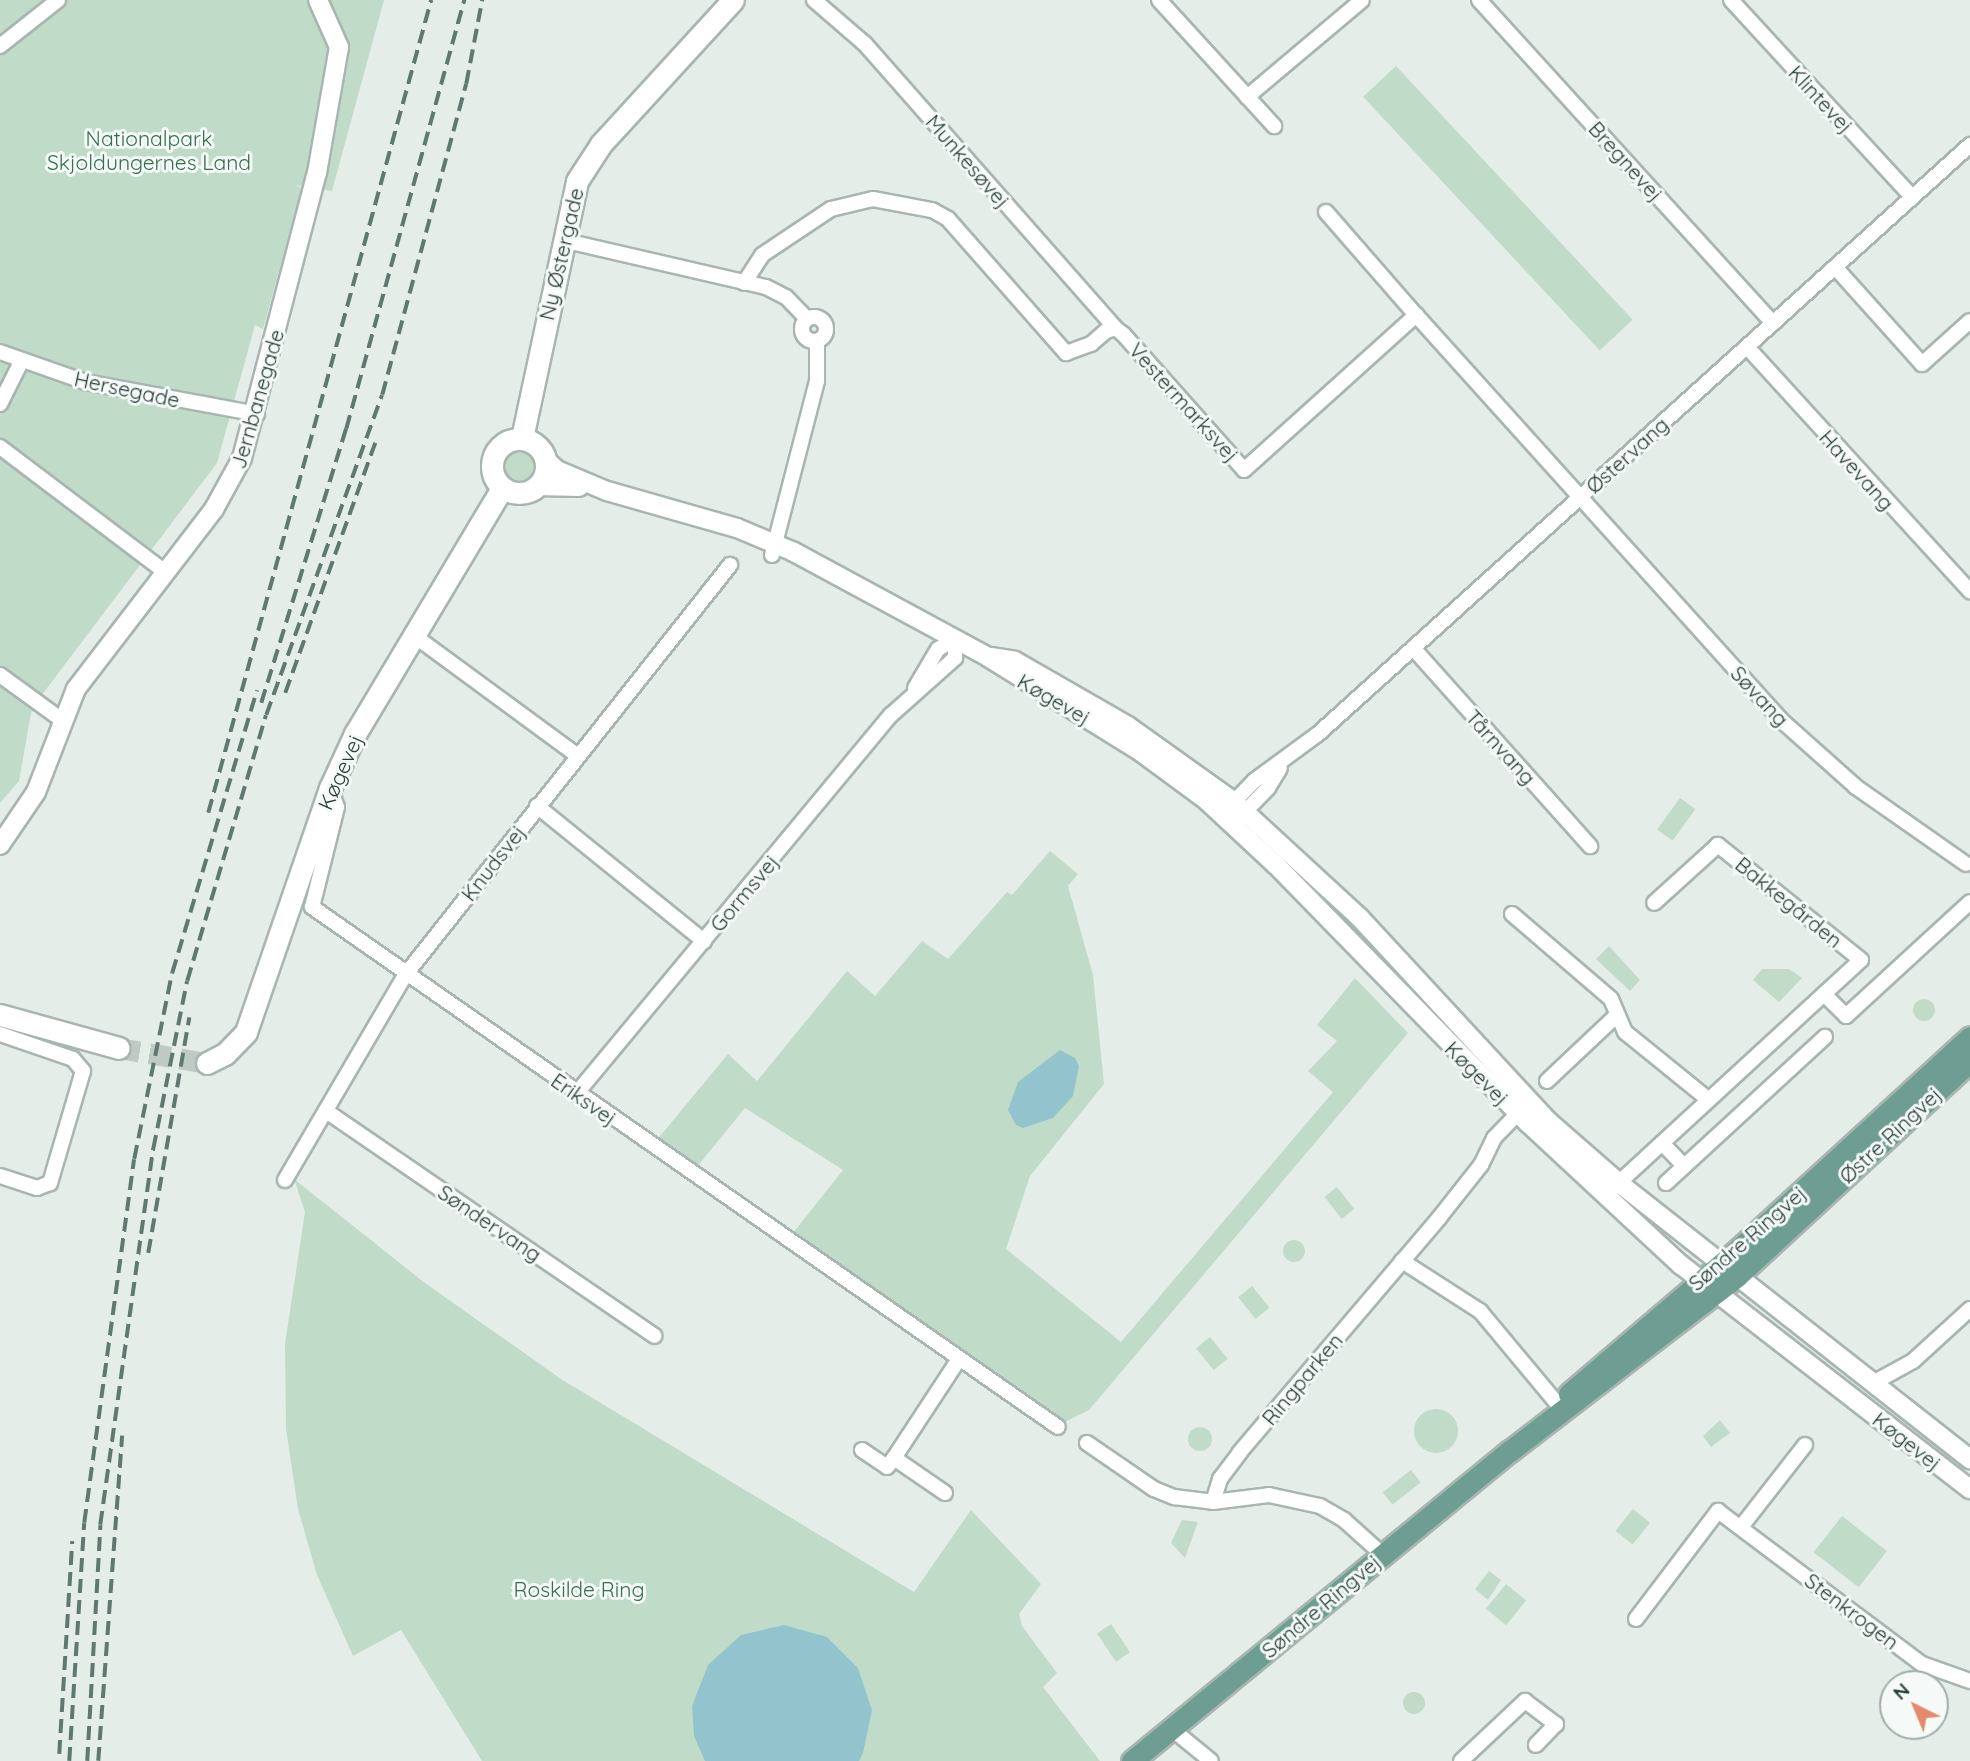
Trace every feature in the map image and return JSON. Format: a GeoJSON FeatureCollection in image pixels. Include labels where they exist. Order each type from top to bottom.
{"type":"FeatureCollection","features":[{"type":"Feature","properties":{"kind":"main road","name":"Ny Østergade"},"geometry":{"type":"LineString","coordinates":[[522,439],[570,200],[586,164],[733,0]]}},
{"type":"Feature","properties":{"kind":"main road"},"geometry":{"type":"LineString","coordinates":[[522,439],[538,447],[545,459],[544,476],[538,486],[520,493],[502,488],[493,475],[494,455],[503,443],[522,439]]}},
{"type":"Feature","properties":{"kind":"main road","name":"Køgevej"},"geometry":{"type":"LineString","coordinates":[[207,1063],[225,1055],[246,1032],[330,788],[355,734],[502,488]]}},
{"type":"Feature","properties":{"kind":"main road"},"geometry":{"type":"LineString","coordinates":[[0,1015],[119,1048]]}},
{"type":"Feature","properties":{"kind":"main road","name":"Østre Ringvej"},"geometry":{"type":"LineString","coordinates":[[1830,1166],[1970,1037]]}},
{"type":"Feature","properties":{"kind":"main road","name":"Østre Ringvej"},"geometry":{"type":"LineString","coordinates":[[1709,1286],[1970,1061]]}},
{"type":"Feature","properties":{"kind":"main road","name":"Søndre Ringvej"},"geometry":{"type":"LineString","coordinates":[[1729,1270],[1830,1166]]}},
{"type":"Feature","properties":{"kind":"main road","name":"Søndre Ringvej"},"geometry":{"type":"LineString","coordinates":[[1132,1761],[1709,1286]]}},
{"type":"Feature","properties":{"kind":"street"},"geometry":{"type":"LineString","coordinates":[[0,46],[58,0]]}},
{"type":"Feature","properties":{"kind":"street","name":"Munkesøvej"},"geometry":{"type":"LineString","coordinates":[[814,0],[865,44],[1115,328]]}},
{"type":"Feature","properties":{"kind":"street"},"geometry":{"type":"LineString","coordinates":[[1159,0],[1274,126]]}},
{"type":"Feature","properties":{"kind":"street"},"geometry":{"type":"LineString","coordinates":[[1247,97],[1362,0]]}},
{"type":"Feature","properties":{"kind":"street","name":"Bregnevej"},"geometry":{"type":"LineString","coordinates":[[1479,0],[1773,323]]}},
{"type":"Feature","properties":{"kind":"street","name":"Klintevej"},"geometry":{"type":"LineString","coordinates":[[1731,0],[1912,197]]}},
{"type":"Feature","properties":{"kind":"street","name":"Jernbanegade"},"geometry":{"type":"LineString","coordinates":[[0,845],[36,792],[63,721],[89,668],[229,487],[257,414],[324,137],[339,47],[322,8]]}},
{"type":"Feature","properties":{"kind":"street","name":"Østervang"},"geometry":{"type":"LineString","coordinates":[[1234,813],[1268,788],[1282,763],[1970,145]]}},
{"type":"Feature","properties":{"kind":"street","name":"Vestermarksvej"},"geometry":{"type":"LineString","coordinates":[[744,283],[762,256],[831,209],[873,199],[896,200],[932,210],[948,219],[1066,353],[1079,350],[1115,328],[1244,470],[1416,315]]}},
{"type":"Feature","properties":{"kind":"street"},"geometry":{"type":"LineString","coordinates":[[1326,212],[1580,498]]}},
{"type":"Feature","properties":{"kind":"street"},"geometry":{"type":"LineString","coordinates":[[562,240],[777,291],[807,318],[817,317],[825,324],[825,334],[817,341],[817,381],[774,550]]}},
{"type":"Feature","properties":{"kind":"street"},"geometry":{"type":"LineString","coordinates":[[1835,267],[1922,364],[1970,321]]}},
{"type":"Feature","properties":{"kind":"street","name":"Havevang"},"geometry":{"type":"LineString","coordinates":[[1746,347],[1970,591]]}},
{"type":"Feature","properties":{"kind":"street","name":"Hersegade"},"geometry":{"type":"LineString","coordinates":[[0,352],[21,362],[85,382],[257,414]]}},
{"type":"Feature","properties":{"kind":"street"},"geometry":{"type":"LineString","coordinates":[[0,404],[21,362]]}},
{"type":"Feature","properties":{"kind":"street"},"geometry":{"type":"LineString","coordinates":[[0,447],[165,572]]}},
{"type":"Feature","properties":{"kind":"street","name":"Køgevej"},"geometry":{"type":"LineString","coordinates":[[545,459],[557,470],[607,491],[667,510],[819,568],[988,657],[1234,813],[1523,1108],[1612,1189],[1709,1286],[1970,1489]]}},
{"type":"Feature","properties":{"kind":"street","name":"Køgevej"},"geometry":{"type":"LineString","coordinates":[[538,486],[607,491]]}},
{"type":"Feature","properties":{"kind":"street","name":"Søvang"},"geometry":{"type":"LineString","coordinates":[[1580,498],[1817,755],[1966,864]]}},
{"type":"Feature","properties":{"kind":"street","name":"Knudsvej"},"geometry":{"type":"LineString","coordinates":[[285,1180],[407,974],[730,565]]}},
{"type":"Feature","properties":{"kind":"street"},"geometry":{"type":"LineString","coordinates":[[415,637],[578,756]]}},
{"type":"Feature","properties":{"kind":"street","name":"Gormsvej"},"geometry":{"type":"LineString","coordinates":[[576,1094],[912,693],[938,649],[955,639]]}},
{"type":"Feature","properties":{"kind":"street","name":"Tårnvang"},"geometry":{"type":"LineString","coordinates":[[1413,648],[1590,846]]}},
{"type":"Feature","properties":{"kind":"street"},"geometry":{"type":"LineString","coordinates":[[0,676],[63,721]]}},
{"type":"Feature","properties":{"kind":"street","name":"Eriksvej"},"geometry":{"type":"LineString","coordinates":[[330,788],[337,807],[312,907],[576,1094],[1058,1426]]}},
{"type":"Feature","properties":{"kind":"street"},"geometry":{"type":"LineString","coordinates":[[537,806],[704,941]]}},
{"type":"Feature","properties":{"kind":"street","name":"Bakkegården"},"geometry":{"type":"LineString","coordinates":[[1654,902],[1718,845],[1861,960],[1824,994]]}},
{"type":"Feature","properties":{"kind":"street"},"geometry":{"type":"LineString","coordinates":[[1612,1189],[1824,994],[1846,1017],[1970,902]]}},
{"type":"Feature","properties":{"kind":"street"},"geometry":{"type":"LineString","coordinates":[[1512,914],[1611,999],[1625,1032],[1709,1100]]}},
{"type":"Feature","properties":{"kind":"street"},"geometry":{"type":"LineString","coordinates":[[1547,1081],[1617,1015]]}},
{"type":"Feature","properties":{"kind":"street"},"geometry":{"type":"LineString","coordinates":[[0,1034],[73,1059],[83,1071],[50,1183],[37,1188],[0,1176]]}},
{"type":"Feature","properties":{"kind":"street"},"geometry":{"type":"LineString","coordinates":[[1666,1183],[1825,1037]]}},
{"type":"Feature","properties":{"kind":"street","name":"Ringparken"},"geometry":{"type":"LineString","coordinates":[[1213,1502],[1220,1479],[1240,1452],[1402,1261],[1523,1108]]}},
{"type":"Feature","properties":{"kind":"street","name":"Søndervang"},"geometry":{"type":"LineString","coordinates":[[326,1111],[654,1335]]}},
{"type":"Feature","properties":{"kind":"street"},"geometry":{"type":"LineString","coordinates":[[1662,1143],[1684,1166]]}},
{"type":"Feature","properties":{"kind":"street","name":"Køgevej"},"geometry":{"type":"LineString","coordinates":[[1612,1189],[1729,1270],[1970,1459]]}},
{"type":"Feature","properties":{"kind":"street"},"geometry":{"type":"LineString","coordinates":[[1402,1261],[1480,1311],[1561,1409]]}},
{"type":"Feature","properties":{"kind":"street"},"geometry":{"type":"LineString","coordinates":[[1873,1383],[1913,1361],[1970,1309]]}},
{"type":"Feature","properties":{"kind":"street"},"geometry":{"type":"LineString","coordinates":[[862,1450],[887,1467],[960,1359]]}},
{"type":"Feature","properties":{"kind":"street"},"geometry":{"type":"LineString","coordinates":[[1087,1443],[1154,1489],[1195,1502],[1269,1495],[1320,1506],[1344,1520],[1383,1555]]}},
{"type":"Feature","properties":{"kind":"street"},"geometry":{"type":"LineString","coordinates":[[1741,1527],[1805,1445]]}},
{"type":"Feature","properties":{"kind":"street"},"geometry":{"type":"LineString","coordinates":[[894,1458],[945,1493]]}},
{"type":"Feature","properties":{"kind":"street","name":"Stenkrogen"},"geometry":{"type":"LineString","coordinates":[[1636,1619],[1718,1511],[1922,1664],[1970,1681]]}},
{"type":"Feature","properties":{"kind":"street"},"geometry":{"type":"LineString","coordinates":[[1461,1761],[1525,1701],[1556,1724],[1536,1745]]}},
{"type":"Feature","properties":{"kind":"street"},"geometry":{"type":"LineString","coordinates":[[1172,1729],[1211,1761]]}},
{"type":"Feature","properties":{"kind":"green space","name":"Nationalpark Skjoldungernes Land"},"geometry":{"type":"Polygon","coordinates":[[[0,0],[384,0],[332,191],[294,185],[302,188],[263,329],[255,325],[217,463],[32,708],[19,781],[0,803],[0,0]]]}},
{"type":"Feature","properties":{"kind":"green space"},"geometry":{"type":"Polygon","coordinates":[[[1396,66],[1633,320],[1600,350],[1363,97],[1396,66]]]}},
{"type":"Feature","properties":{"kind":"green space"},"geometry":{"type":"Polygon","coordinates":[[[518,448],[531,453],[536,466],[531,479],[518,484],[505,479],[500,466],[505,453],[518,448]]]}},
{"type":"Feature","properties":{"kind":"green space"},"geometry":{"type":"Polygon","coordinates":[[[1680,798],[1695,809],[1672,841],[1657,830],[1680,798]]]}},
{"type":"Feature","properties":{"kind":"green space"},"geometry":{"type":"Polygon","coordinates":[[[1050,851],[1078,874],[1068,886],[1093,975],[1104,1084],[1030,1176],[1006,1249],[1121,1342],[1333,1092],[1308,1071],[1337,1041],[1317,1025],[1355,978],[1408,1033],[1089,1410],[1063,1423],[793,1233],[843,1170],[745,1108],[696,1168],[656,1141],[728,1054],[757,1081],[847,971],[875,996],[922,941],[948,959],[1007,892],[1012,895],[1050,851]]]}},
{"type":"Feature","properties":{"kind":"green space"},"geometry":{"type":"Polygon","coordinates":[[[1609,946],[1640,980],[1630,991],[1596,959],[1609,946]]]}},
{"type":"Feature","properties":{"kind":"green space"},"geometry":{"type":"Polygon","coordinates":[[[1762,969],[1789,969],[1802,978],[1779,1002],[1753,980],[1762,969]]]}},
{"type":"Feature","properties":{"kind":"green space"},"geometry":{"type":"Polygon","coordinates":[[[1924,999],[1932,1002],[1935,1010],[1932,1018],[1924,1021],[1916,1018],[1913,1010],[1916,1002],[1924,999]]]}},
{"type":"Feature","properties":{"kind":"green space","name":"Roskilde Ring"},"geometry":{"type":"Polygon","coordinates":[[[294,1179],[425,1283],[561,1379],[914,1592],[971,1510],[1041,1584],[1019,1614],[1022,1626],[1057,1673],[1043,1687],[1100,1761],[482,1761],[401,1630],[353,1656],[317,1575],[298,1509],[286,1429],[285,1344],[305,1212],[294,1179]]]}},
{"type":"Feature","properties":{"kind":"green space"},"geometry":{"type":"Polygon","coordinates":[[[1337,1187],[1354,1209],[1342,1219],[1324,1197],[1337,1187]]]}},
{"type":"Feature","properties":{"kind":"green space"},"geometry":{"type":"Polygon","coordinates":[[[1294,1240],[1302,1243],[1305,1251],[1302,1259],[1294,1262],[1286,1259],[1283,1251],[1286,1243],[1294,1240]]]}},
{"type":"Feature","properties":{"kind":"green space"},"geometry":{"type":"Polygon","coordinates":[[[1252,1286],[1270,1308],[1256,1319],[1238,1297],[1252,1286]]]}},
{"type":"Feature","properties":{"kind":"green space"},"geometry":{"type":"Polygon","coordinates":[[[1210,1337],[1228,1359],[1214,1370],[1196,1348],[1210,1337]]]}},
{"type":"Feature","properties":{"kind":"green space"},"geometry":{"type":"Polygon","coordinates":[[[1436,1409],[1452,1415],[1458,1431],[1452,1447],[1436,1453],[1420,1447],[1414,1431],[1420,1415],[1436,1409]]]}},
{"type":"Feature","properties":{"kind":"green space"},"geometry":{"type":"Polygon","coordinates":[[[1720,1420],[1730,1433],[1711,1447],[1703,1436],[1720,1420]]]}},
{"type":"Feature","properties":{"kind":"green space"},"geometry":{"type":"Polygon","coordinates":[[[1200,1427],[1211,1434],[1212,1439],[1205,1450],[1200,1451],[1189,1444],[1188,1439],[1195,1428],[1200,1427]]]}},
{"type":"Feature","properties":{"kind":"green space"},"geometry":{"type":"Polygon","coordinates":[[[1411,1470],[1421,1483],[1392,1505],[1383,1492],[1411,1470]]]}},
{"type":"Feature","properties":{"kind":"green space"},"geometry":{"type":"Polygon","coordinates":[[[1633,1509],[1650,1523],[1632,1545],[1615,1531],[1633,1509]]]}},
{"type":"Feature","properties":{"kind":"green space"},"geometry":{"type":"Polygon","coordinates":[[[1842,1516],[1887,1551],[1859,1587],[1814,1552],[1842,1516]]]}},
{"type":"Feature","properties":{"kind":"green space"},"geometry":{"type":"Polygon","coordinates":[[[1182,1520],[1198,1522],[1185,1558],[1171,1543],[1182,1520]]]}},
{"type":"Feature","properties":{"kind":"green space"},"geometry":{"type":"Polygon","coordinates":[[[1489,1571],[1501,1580],[1488,1600],[1475,1589],[1489,1571]]]}},
{"type":"Feature","properties":{"kind":"green space"},"geometry":{"type":"Polygon","coordinates":[[[1506,1584],[1526,1600],[1506,1625],[1486,1609],[1506,1584]]]}},
{"type":"Feature","properties":{"kind":"green space"},"geometry":{"type":"Polygon","coordinates":[[[1111,1624],[1130,1652],[1116,1662],[1097,1634],[1111,1624]]]}},
{"type":"Feature","properties":{"kind":"green space"},"geometry":{"type":"Polygon","coordinates":[[[1414,1692],[1422,1695],[1425,1703],[1422,1711],[1414,1714],[1406,1711],[1403,1703],[1406,1695],[1414,1692]]]}},
{"type":"Feature","properties":{"kind":"water"},"geometry":{"type":"Polygon","coordinates":[[[1060,1050],[1075,1058],[1079,1066],[1073,1096],[1053,1118],[1023,1128],[1016,1125],[1008,1110],[1018,1082],[1060,1050]]]}},
{"type":"Feature","properties":{"kind":"water"},"geometry":{"type":"Polygon","coordinates":[[[784,1625],[827,1637],[858,1668],[872,1710],[859,1761],[705,1761],[694,1736],[692,1706],[708,1665],[741,1635],[784,1625]]]}},
{"type":"Feature","properties":{"kind":"tunnel"},"geometry":{"type":"LineString","coordinates":[[119,1048],[207,1063]]}},
{"type":"Feature","properties":{"kind":"railway"},"geometry":{"type":"LineString","coordinates":[[208,813],[431,0]]}},
{"type":"Feature","properties":{"kind":"railway"},"geometry":{"type":"LineString","coordinates":[[261,703],[346,429],[464,0]]}},
{"type":"Feature","properties":{"kind":"railway"},"geometry":{"type":"LineString","coordinates":[[87,1761],[100,1525],[153,1149],[187,981],[266,715],[382,395],[466,84],[482,0]]}},
{"type":"Feature","properties":{"kind":"railway"},"geometry":{"type":"LineString","coordinates":[[285,693],[375,443]]}},
{"type":"Feature","properties":{"kind":"railway"},"geometry":{"type":"LineString","coordinates":[[69,1761],[84,1523],[134,1159],[172,973],[257,690]]}},
{"type":"Feature","properties":{"kind":"railway"},"geometry":{"type":"LineString","coordinates":[[148,1253],[189,1018]]}},
{"type":"Feature","properties":{"kind":"railway"},"geometry":{"type":"LineString","coordinates":[[98,1761],[122,1436]]}},
{"type":"Feature","properties":{"kind":"railway"},"geometry":{"type":"LineString","coordinates":[[59,1754],[72,1541]]}}]}
